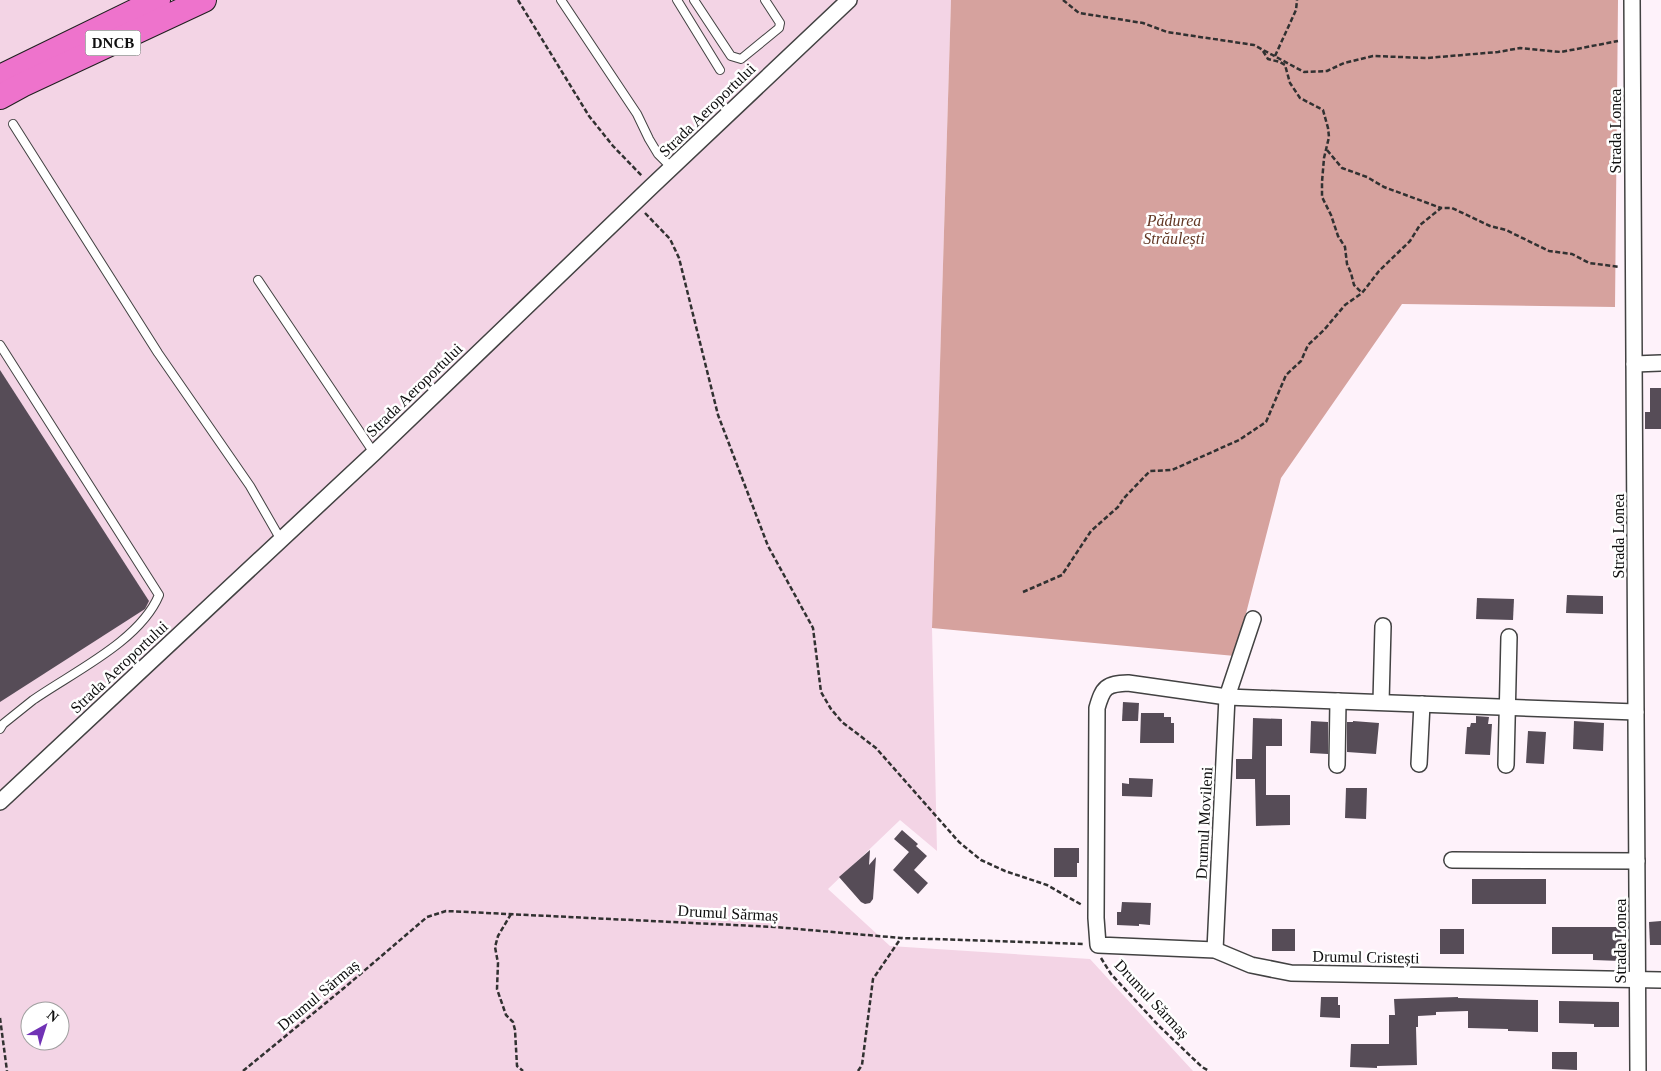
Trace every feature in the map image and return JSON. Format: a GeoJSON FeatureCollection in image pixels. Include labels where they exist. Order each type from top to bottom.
{"type":"FeatureCollection","features":[{"type":"Feature","properties":{"kind":"main road","name":"DNCB"},"geometry":{"type":"LineString","coordinates":[[0,97],[11,77],[158,0]]}},
{"type":"Feature","properties":{"kind":"main road","name":"DNCB"},"geometry":{"type":"LineString","coordinates":[[11,77],[204,0]]}},
{"type":"Feature","properties":{"kind":"street","name":"Strada Aeroportului"},"geometry":{"type":"LineString","coordinates":[[0,802],[374,454],[651,187],[849,0]]}},
{"type":"Feature","properties":{"kind":"street","name":"Strada Lonea"},"geometry":{"type":"LineString","coordinates":[[1632,0],[1638,1071]]}},
{"type":"Feature","properties":{"kind":"street"},"geometry":{"type":"LineString","coordinates":[[1634,364],[1661,363]]}},
{"type":"Feature","properties":{"kind":"street","name":"Drumul Movileni"},"geometry":{"type":"LineString","coordinates":[[1215,950],[1227,697],[1253,619]]}},
{"type":"Feature","properties":{"kind":"street"},"geometry":{"type":"LineString","coordinates":[[1381,702],[1383,626]]}},
{"type":"Feature","properties":{"kind":"street"},"geometry":{"type":"LineString","coordinates":[[1506,765],[1509,637]]}},
{"type":"Feature","properties":{"kind":"street"},"geometry":{"type":"LineString","coordinates":[[1098,945],[1096,918],[1097,708],[1106,687],[1114,684],[1128,683],[1227,697],[1636,712]]}},
{"type":"Feature","properties":{"kind":"street"},"geometry":{"type":"LineString","coordinates":[[1337,765],[1338,701]]}},
{"type":"Feature","properties":{"kind":"street"},"geometry":{"type":"LineString","coordinates":[[1420,764],[1422,704]]}},
{"type":"Feature","properties":{"kind":"street"},"geometry":{"type":"LineString","coordinates":[[1452,860],[1637,861]]}},
{"type":"Feature","properties":{"kind":"street","name":"Drumul Cristești"},"geometry":{"type":"LineString","coordinates":[[1098,945],[1215,950],[1251,965],[1291,973],[1661,980]]}},
{"type":"Feature","properties":{"kind":"lane"},"geometry":{"type":"LineString","coordinates":[[561,0],[637,114],[658,154],[672,168]]}},
{"type":"Feature","properties":{"kind":"lane"},"geometry":{"type":"LineString","coordinates":[[678,0],[720,70]]}},
{"type":"Feature","properties":{"kind":"lane"},"geometry":{"type":"LineString","coordinates":[[694,0],[731,56],[741,60],[779,28],[780,23],[766,0]]}},
{"type":"Feature","properties":{"kind":"lane"},"geometry":{"type":"LineString","coordinates":[[13,124],[158,353],[250,486],[281,540]]}},
{"type":"Feature","properties":{"kind":"lane"},"geometry":{"type":"LineString","coordinates":[[258,280],[374,454]]}},
{"type":"Feature","properties":{"kind":"lane"},"geometry":{"type":"LineString","coordinates":[[0,345],[159,595],[155,606],[122,639],[96,659],[33,700],[3,724],[0,729]]}},
{"type":"Feature","properties":{"kind":"path"},"geometry":{"type":"LineString","coordinates":[[518,0],[589,116],[613,146],[651,187]]}},
{"type":"Feature","properties":{"kind":"path"},"geometry":{"type":"LineString","coordinates":[[1063,0],[1079,14],[1143,24],[1168,32],[1254,46],[1304,72],[1327,71],[1344,63],[1373,56],[1427,58],[1498,52],[1520,48],[1561,52],[1632,39]]}},
{"type":"Feature","properties":{"kind":"path"},"geometry":{"type":"LineString","coordinates":[[1275,56],[1296,10],[1297,0]]}},
{"type":"Feature","properties":{"kind":"path"},"geometry":{"type":"LineString","coordinates":[[1262,50],[1268,59],[1285,65],[1290,83],[1300,98],[1322,110],[1329,137],[1322,182],[1322,196],[1331,214],[1338,236],[1345,247],[1347,264],[1354,285],[1362,293]]}},
{"type":"Feature","properties":{"kind":"path"},"geometry":{"type":"LineString","coordinates":[[1327,149],[1342,168],[1367,177],[1384,187],[1442,208],[1452,208],[1490,226],[1506,230],[1549,251],[1572,254],[1589,263],[1634,269]]}},
{"type":"Feature","properties":{"kind":"path"},"geometry":{"type":"LineString","coordinates":[[635,203],[670,239],[679,258],[718,415],[768,546],[813,628],[821,692],[830,709],[842,722],[876,748],[960,842],[981,860],[1005,871],[1047,884],[1081,903],[1096,918]]}},
{"type":"Feature","properties":{"kind":"path"},"geometry":{"type":"LineString","coordinates":[[1023,592],[1062,575],[1090,531],[1118,507],[1124,498],[1150,472],[1172,470],[1239,440],[1266,422],[1286,374],[1301,361],[1308,345],[1324,330],[1345,305],[1362,293],[1410,240],[1420,225],[1442,208]]}},
{"type":"Feature","properties":{"kind":"path","name":"Drumul Sărmaș"},"geometry":{"type":"LineString","coordinates":[[243,1071],[427,917],[446,911],[774,927],[901,938],[1098,945],[1102,960],[1111,974],[1158,1025],[1202,1067],[1209,1071]]}},
{"type":"Feature","properties":{"kind":"path"},"geometry":{"type":"LineString","coordinates":[[511,914],[498,936],[495,947],[498,962],[497,988],[506,1015],[512,1022],[515,1030],[517,1066],[523,1071]]}},
{"type":"Feature","properties":{"kind":"path"},"geometry":{"type":"LineString","coordinates":[[858,1071],[862,1065],[873,979],[901,938]]}},
{"type":"Feature","properties":{"kind":"path"},"geometry":{"type":"LineString","coordinates":[[0,1018],[7,1071]]}},
{"type":"Feature","properties":{"kind":"shaded area"},"geometry":{"type":"Polygon","coordinates":[[[0,0],[951,0],[932,628],[937,851],[900,820],[828,889],[890,946],[1090,959],[1193,1071],[0,1071],[0,0]]]}},
{"type":"Feature","properties":{"kind":"green space","name":"Pădurea Străulești"},"geometry":{"type":"Polygon","coordinates":[[[951,0],[1618,0],[1615,307],[1402,304],[1281,478],[1235,656],[932,628],[951,0]]]}},
{"type":"Feature","properties":{"kind":"building"},"geometry":{"type":"Polygon","coordinates":[[[0,370],[149,601],[145,609],[0,702],[0,370]]]}},
{"type":"Feature","properties":{"kind":"building"},"geometry":{"type":"Polygon","coordinates":[[[1650,388],[1661,388],[1661,429],[1645,429],[1645,412],[1650,412],[1650,388]]]}},
{"type":"Feature","properties":{"kind":"building"},"geometry":{"type":"Polygon","coordinates":[[[1567,595],[1603,596],[1603,614],[1566,613],[1567,595]]]}},
{"type":"Feature","properties":{"kind":"building"},"geometry":{"type":"Polygon","coordinates":[[[1477,598],[1514,599],[1513,620],[1476,619],[1477,598]]]}},
{"type":"Feature","properties":{"kind":"building"},"geometry":{"type":"Polygon","coordinates":[[[1123,702],[1139,703],[1138,721],[1122,721],[1123,702]]]}},
{"type":"Feature","properties":{"kind":"building"},"geometry":{"type":"Polygon","coordinates":[[[1141,713],[1164,713],[1164,717],[1171,717],[1171,723],[1174,723],[1174,743],[1140,743],[1141,713]]]}},
{"type":"Feature","properties":{"kind":"building"},"geometry":{"type":"Polygon","coordinates":[[[1476,716],[1489,717],[1488,724],[1492,724],[1490,755],[1465,754],[1467,727],[1470,727],[1471,723],[1476,723],[1476,716]]]}},
{"type":"Feature","properties":{"kind":"building"},"geometry":{"type":"Polygon","coordinates":[[[1253,718],[1282,719],[1282,746],[1266,746],[1266,795],[1290,795],[1290,825],[1256,826],[1255,779],[1236,779],[1236,759],[1252,759],[1253,718]]]}},
{"type":"Feature","properties":{"kind":"building"},"geometry":{"type":"Polygon","coordinates":[[[1311,721],[1328,722],[1328,754],[1310,753],[1311,721]]]}},
{"type":"Feature","properties":{"kind":"building"},"geometry":{"type":"Polygon","coordinates":[[[1574,721],[1604,723],[1603,751],[1573,749],[1574,721]]]}},
{"type":"Feature","properties":{"kind":"building"},"geometry":{"type":"Polygon","coordinates":[[[1347,722],[1379,723],[1376,754],[1347,752],[1347,722]]]}},
{"type":"Feature","properties":{"kind":"building"},"geometry":{"type":"Polygon","coordinates":[[[1528,731],[1546,732],[1544,764],[1526,763],[1528,731]]]}},
{"type":"Feature","properties":{"kind":"building"},"geometry":{"type":"Polygon","coordinates":[[[1129,778],[1153,779],[1152,797],[1122,796],[1122,783],[1129,784],[1129,778]]]}},
{"type":"Feature","properties":{"kind":"building"},"geometry":{"type":"Polygon","coordinates":[[[1346,788],[1367,788],[1366,819],[1345,818],[1346,788]]]}},
{"type":"Feature","properties":{"kind":"building"},"geometry":{"type":"Polygon","coordinates":[[[902,830],[918,844],[916,846],[927,856],[914,870],[928,883],[918,894],[893,870],[909,852],[894,839],[902,830]]]}},
{"type":"Feature","properties":{"kind":"building"},"geometry":{"type":"Polygon","coordinates":[[[1054,848],[1079,848],[1077,877],[1054,877],[1054,848]]]}},
{"type":"Feature","properties":{"kind":"building"},"geometry":{"type":"Polygon","coordinates":[[[870,850],[869,865],[876,857],[873,899],[870,903],[865,904],[839,877],[870,850]]]}},
{"type":"Feature","properties":{"kind":"building"},"geometry":{"type":"Polygon","coordinates":[[[1472,879],[1546,879],[1546,904],[1472,904],[1472,879]]]}},
{"type":"Feature","properties":{"kind":"building"},"geometry":{"type":"Polygon","coordinates":[[[1122,902],[1151,903],[1150,925],[1117,925],[1117,912],[1121,912],[1122,902]]]}},
{"type":"Feature","properties":{"kind":"building"},"geometry":{"type":"Polygon","coordinates":[[[1661,921],[1661,945],[1650,945],[1649,922],[1661,921]]]}},
{"type":"Feature","properties":{"kind":"building"},"geometry":{"type":"Polygon","coordinates":[[[1552,927],[1622,927],[1621,961],[1593,960],[1593,954],[1552,954],[1552,927]]]}},
{"type":"Feature","properties":{"kind":"building"},"geometry":{"type":"Polygon","coordinates":[[[1272,929],[1295,929],[1295,951],[1272,951],[1272,929]]]}},
{"type":"Feature","properties":{"kind":"building"},"geometry":{"type":"Polygon","coordinates":[[[1440,929],[1464,929],[1464,954],[1440,954],[1440,929]]]}},
{"type":"Feature","properties":{"kind":"building"},"geometry":{"type":"Polygon","coordinates":[[[1321,997],[1338,997],[1340,1018],[1320,1017],[1321,997]]]}},
{"type":"Feature","properties":{"kind":"building"},"geometry":{"type":"Polygon","coordinates":[[[1458,997],[1538,1000],[1538,1032],[1468,1028],[1468,1011],[1436,1012],[1436,1015],[1418,1016],[1418,1027],[1416,1027],[1417,1065],[1377,1066],[1377,1068],[1350,1067],[1351,1044],[1389,1044],[1389,1015],[1395,1015],[1394,999],[1458,997]]]}},
{"type":"Feature","properties":{"kind":"building"},"geometry":{"type":"Polygon","coordinates":[[[1559,1001],[1619,1002],[1619,1027],[1594,1027],[1594,1024],[1559,1023],[1559,1001]]]}},
{"type":"Feature","properties":{"kind":"building"},"geometry":{"type":"Polygon","coordinates":[[[1552,1052],[1577,1052],[1577,1070],[1552,1069],[1552,1052]]]}}]}
